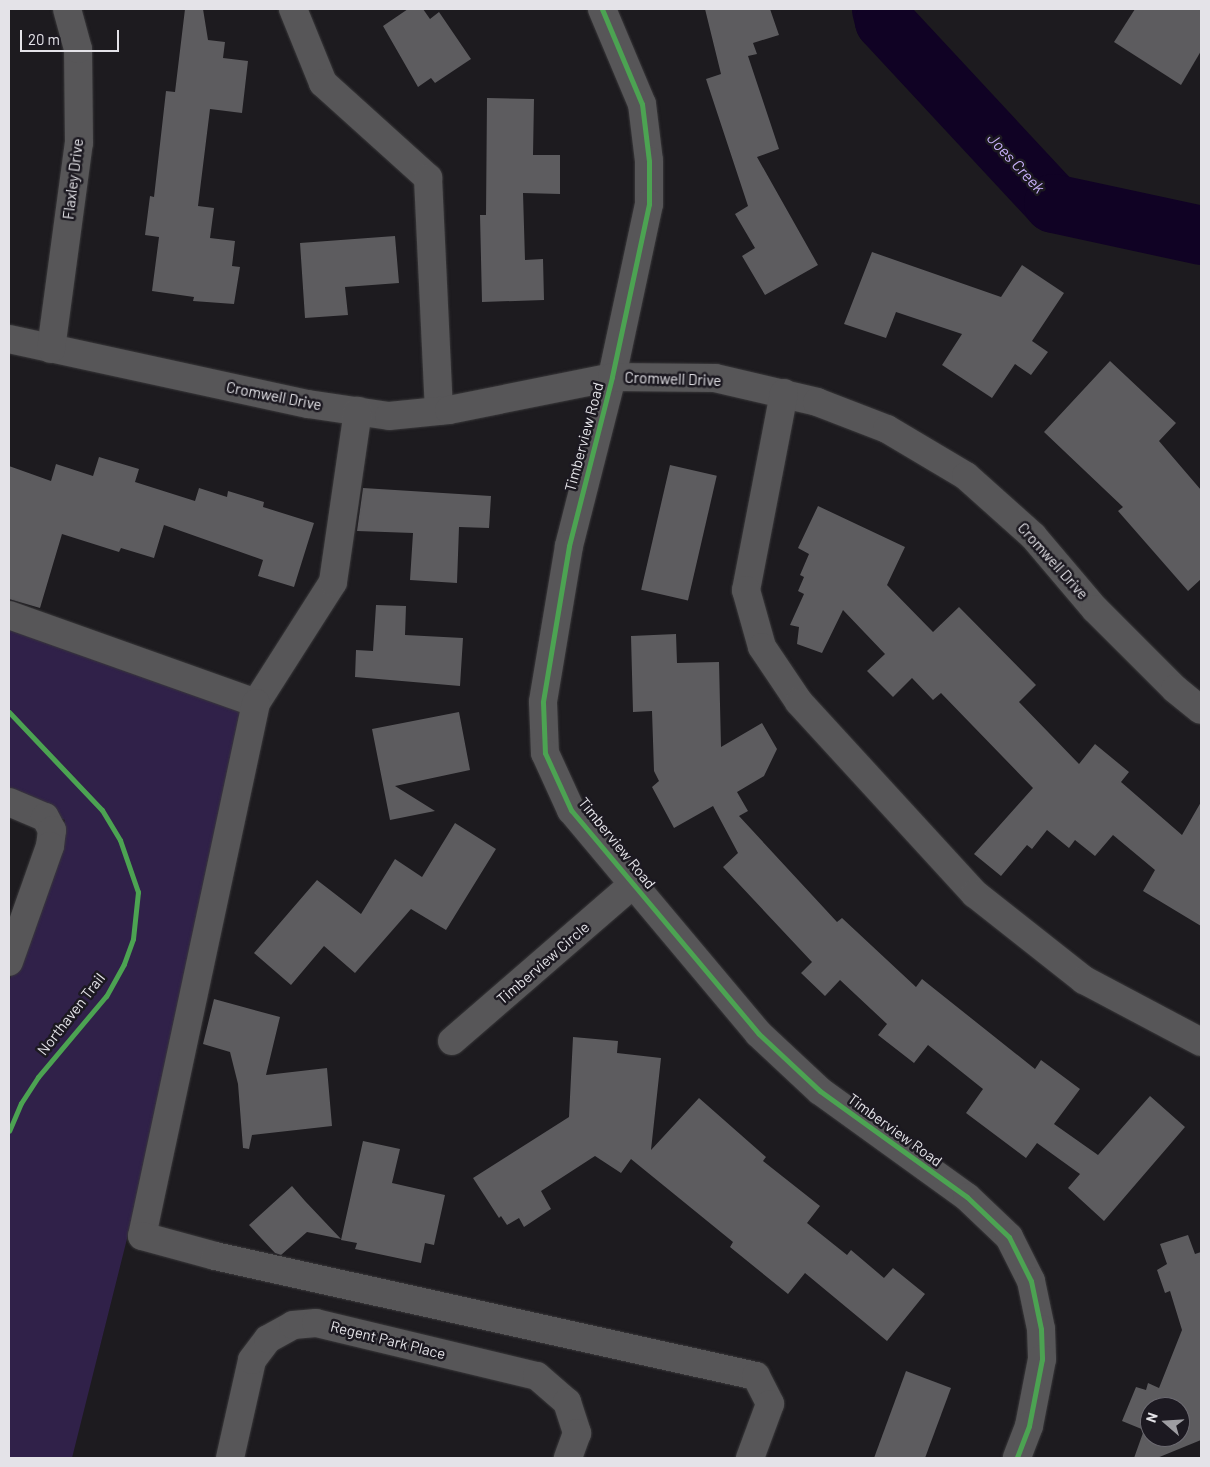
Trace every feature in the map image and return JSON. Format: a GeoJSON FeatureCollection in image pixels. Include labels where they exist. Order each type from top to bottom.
{"type":"FeatureCollection","features":[{"type":"Feature","properties":{"kind":"street","name":"Flaxley Drive"},"geometry":{"type":"LineString","coordinates":[[51,349],[79,143],[78,49],[67,9]]}},
{"type":"Feature","properties":{"kind":"street"},"geometry":{"type":"LineString","coordinates":[[293,9],[323,83],[428,178],[439,411]]}},
{"type":"Feature","properties":{"kind":"street","name":"Timberview Road"},"geometry":{"type":"LineString","coordinates":[[602,9],[642,104],[649,161],[649,204],[612,377],[569,546],[543,702],[545,753],[571,810],[759,1034],[820,1091],[967,1197],[1009,1237],[1031,1281],[1041,1329],[1042,1359],[1029,1426],[1017,1458]]}},
{"type":"Feature","properties":{"kind":"street","name":"Cromwell Drive"},"geometry":{"type":"LineString","coordinates":[[9,339],[308,404],[389,416],[439,411],[612,377],[715,378],[784,393],[886,429],[966,476],[1033,536],[1095,609],[1175,690],[1201,710]]}},
{"type":"Feature","properties":{"kind":"street"},"geometry":{"type":"LineString","coordinates":[[784,393],[746,590],[762,647],[799,702],[975,894],[1084,980],[1201,1042]]}},
{"type":"Feature","properties":{"kind":"street"},"geometry":{"type":"LineString","coordinates":[[358,411],[333,582],[256,703],[142,1236],[215,1256],[756,1376],[770,1404],[750,1458]]}},
{"type":"Feature","properties":{"kind":"street"},"geometry":{"type":"LineString","coordinates":[[9,615],[256,703]]}},
{"type":"Feature","properties":{"kind":"street"},"geometry":{"type":"LineString","coordinates":[[9,802],[45,817],[52,830],[50,846],[9,962]]}},
{"type":"Feature","properties":{"kind":"street","name":"Timberview Circle"},"geometry":{"type":"LineString","coordinates":[[452,1041],[633,884]]}},
{"type":"Feature","properties":{"kind":"street","name":"Regent Park Place"},"geometry":{"type":"LineString","coordinates":[[230,1458],[252,1360],[268,1339],[293,1325],[316,1323],[537,1376],[553,1387],[567,1402],[577,1433],[568,1458]]}},
{"type":"Feature","properties":{"kind":"shaded area"},"geometry":{"type":"Polygon","coordinates":[[[9,605],[262,701],[72,1458],[9,1458],[9,982],[65,820],[9,799],[9,605]]]}},
{"type":"Feature","properties":{"kind":"building"},"geometry":{"type":"Polygon","coordinates":[[[185,9],[203,9],[208,40],[225,42],[223,58],[248,61],[242,113],[210,109],[198,206],[214,208],[210,238],[235,241],[232,266],[240,267],[234,304],[193,301],[194,297],[152,291],[159,237],[145,235],[150,196],[154,197],[166,91],[175,92],[185,9]]]}},
{"type":"Feature","properties":{"kind":"building"},"geometry":{"type":"Polygon","coordinates":[[[408,9],[423,9],[430,19],[439,12],[471,59],[435,83],[431,78],[418,87],[383,26],[408,9]]]}},
{"type":"Feature","properties":{"kind":"building"},"geometry":{"type":"Polygon","coordinates":[[[705,9],[770,9],[779,35],[753,43],[757,54],[748,56],[779,149],[757,157],[818,265],[765,295],[742,256],[755,248],[735,214],[748,206],[706,79],[721,74],[705,9]]]}},
{"type":"Feature","properties":{"kind":"building"},"geometry":{"type":"Polygon","coordinates":[[[1135,9],[1201,9],[1201,51],[1181,85],[1114,42],[1135,9]]]}},
{"type":"Feature","properties":{"kind":"building"},"geometry":{"type":"Polygon","coordinates":[[[487,98],[534,99],[533,155],[560,155],[560,194],[523,193],[525,260],[543,259],[544,300],[482,302],[480,215],[486,215],[487,98]]]}},
{"type":"Feature","properties":{"kind":"building"},"geometry":{"type":"Polygon","coordinates":[[[395,236],[399,283],[345,287],[348,315],[305,318],[300,243],[395,236]]]}},
{"type":"Feature","properties":{"kind":"building"},"geometry":{"type":"Polygon","coordinates":[[[872,252],[1001,297],[1022,265],[1064,293],[1032,341],[1048,352],[1031,375],[1015,364],[992,398],[942,365],[962,334],[896,312],[886,338],[844,324],[872,252]]]}},
{"type":"Feature","properties":{"kind":"building"},"geometry":{"type":"Polygon","coordinates":[[[1110,361],[1176,423],[1159,441],[1201,490],[1201,579],[1188,591],[1118,511],[1123,507],[1044,432],[1110,361]]]}},
{"type":"Feature","properties":{"kind":"building"},"geometry":{"type":"Polygon","coordinates":[[[99,457],[139,469],[135,482],[195,501],[199,488],[227,497],[228,491],[264,502],[263,507],[314,523],[294,587],[258,576],[263,560],[164,525],[154,558],[121,548],[119,552],[62,534],[40,608],[9,599],[9,466],[51,481],[56,464],[93,476],[99,457]]]}},
{"type":"Feature","properties":{"kind":"building"},"geometry":{"type":"Polygon","coordinates":[[[670,465],[717,476],[688,601],[641,590],[670,465]]]}},
{"type":"Feature","properties":{"kind":"building"},"geometry":{"type":"Polygon","coordinates":[[[363,488],[491,496],[489,528],[459,527],[457,583],[410,580],[413,533],[357,531],[363,488]]]}},
{"type":"Feature","properties":{"kind":"building"},"geometry":{"type":"Polygon","coordinates":[[[818,506],[905,547],[887,585],[933,632],[959,607],[1036,685],[1019,702],[1079,764],[1095,744],[1129,772],[1121,782],[1182,835],[1201,802],[1201,926],[1143,891],[1155,870],[1113,835],[1095,856],[1075,840],[1069,848],[1047,830],[1032,849],[1027,845],[1001,876],[974,854],[1033,788],[941,693],[933,700],[912,678],[893,697],[867,671],[885,654],[843,610],[822,653],[797,644],[799,627],[790,625],[804,594],[798,591],[804,577],[800,575],[809,554],[798,548],[818,506]]]}},
{"type":"Feature","properties":{"kind":"building"},"geometry":{"type":"Polygon","coordinates":[[[376,605],[406,606],[405,635],[463,638],[460,686],[355,677],[356,650],[373,651],[376,605]]]}},
{"type":"Feature","properties":{"kind":"building"},"geometry":{"type":"Polygon","coordinates":[[[676,634],[677,663],[719,662],[721,747],[762,723],[777,749],[764,776],[737,792],[748,811],[739,816],[837,922],[842,918],[916,987],[922,979],[1035,1069],[1041,1060],[1080,1089],[1054,1124],[1098,1155],[1150,1096],[1185,1127],[1104,1221],[1068,1188],[1080,1174],[1037,1143],[1026,1158],[966,1113],[983,1089],[928,1045],[914,1063],[878,1035],[887,1024],[840,980],[825,996],[801,973],[812,962],[723,867],[738,853],[713,806],[674,828],[652,787],[659,781],[654,771],[652,711],[633,712],[631,636],[676,634]]]}},
{"type":"Feature","properties":{"kind":"building"},"geometry":{"type":"Polygon","coordinates":[[[459,712],[470,770],[395,786],[435,811],[390,820],[372,729],[459,712]]]}},
{"type":"Feature","properties":{"kind":"building"},"geometry":{"type":"Polygon","coordinates":[[[455,823],[496,849],[446,930],[411,909],[355,973],[324,946],[291,985],[254,953],[317,880],[361,914],[395,859],[422,877],[455,823]]]}},
{"type":"Feature","properties":{"kind":"building"},"geometry":{"type":"Polygon","coordinates":[[[214,999],[280,1017],[266,1075],[327,1068],[332,1126],[252,1135],[249,1149],[243,1148],[238,1084],[230,1052],[203,1044],[214,999]]]}},
{"type":"Feature","properties":{"kind":"building"},"geometry":{"type":"Polygon","coordinates":[[[573,1037],[618,1041],[617,1053],[661,1058],[651,1150],[699,1098],[766,1157],[763,1161],[820,1206],[807,1223],[847,1255],[851,1250],[884,1278],[893,1268],[925,1294],[887,1341],[805,1273],[788,1294],[730,1247],[733,1242],[631,1159],[621,1173],[595,1156],[541,1191],[551,1209],[524,1227],[519,1218],[507,1225],[501,1216],[499,1218],[473,1178],[569,1117],[573,1037]]]}},
{"type":"Feature","properties":{"kind":"building"},"geometry":{"type":"Polygon","coordinates":[[[363,1141],[400,1149],[392,1183],[445,1195],[434,1245],[425,1243],[421,1263],[355,1249],[357,1243],[341,1240],[363,1141]]]}},
{"type":"Feature","properties":{"kind":"building"},"geometry":{"type":"Polygon","coordinates":[[[292,1186],[341,1239],[307,1232],[281,1255],[275,1253],[249,1225],[292,1186]]]}},
{"type":"Feature","properties":{"kind":"building"},"geometry":{"type":"Polygon","coordinates":[[[1188,1235],[1195,1254],[1201,1252],[1201,1440],[1190,1444],[1190,1397],[1140,1397],[1140,1428],[1122,1421],[1136,1387],[1146,1390],[1148,1383],[1159,1388],[1182,1330],[1170,1291],[1165,1293],[1157,1270],[1167,1264],[1160,1244],[1188,1235]]]}},
{"type":"Feature","properties":{"kind":"building"},"geometry":{"type":"Polygon","coordinates":[[[906,1371],[951,1388],[925,1458],[874,1458],[906,1371]]]}},
{"type":"Feature","properties":{"kind":"building"},"geometry":{"type":"Polygon","coordinates":[[[1140,1441],[1140,1447],[1184,1447],[1157,1458],[1134,1458],[1140,1441]]]}},
{"type":"Feature","properties":{"kind":"waterway","name":"Joes Creek"},"geometry":{"type":"LineString","coordinates":[[881,9],[884,21],[1053,203],[1201,235]]}},
{"type":"Feature","properties":{"kind":"cycle path"},"geometry":{"type":"LineString","coordinates":[[602,9],[642,104],[649,161],[649,204],[612,377],[569,546],[543,702],[545,753],[571,810],[759,1034],[820,1091],[967,1197],[1009,1237],[1031,1281],[1041,1329],[1042,1359],[1029,1426],[1017,1458]]}},
{"type":"Feature","properties":{"kind":"cycle path","name":"Northaven Trail"},"geometry":{"type":"LineString","coordinates":[[9,712],[102,810],[120,840],[138,892],[133,939],[124,964],[106,996],[38,1077],[21,1103],[9,1131]]}}]}
